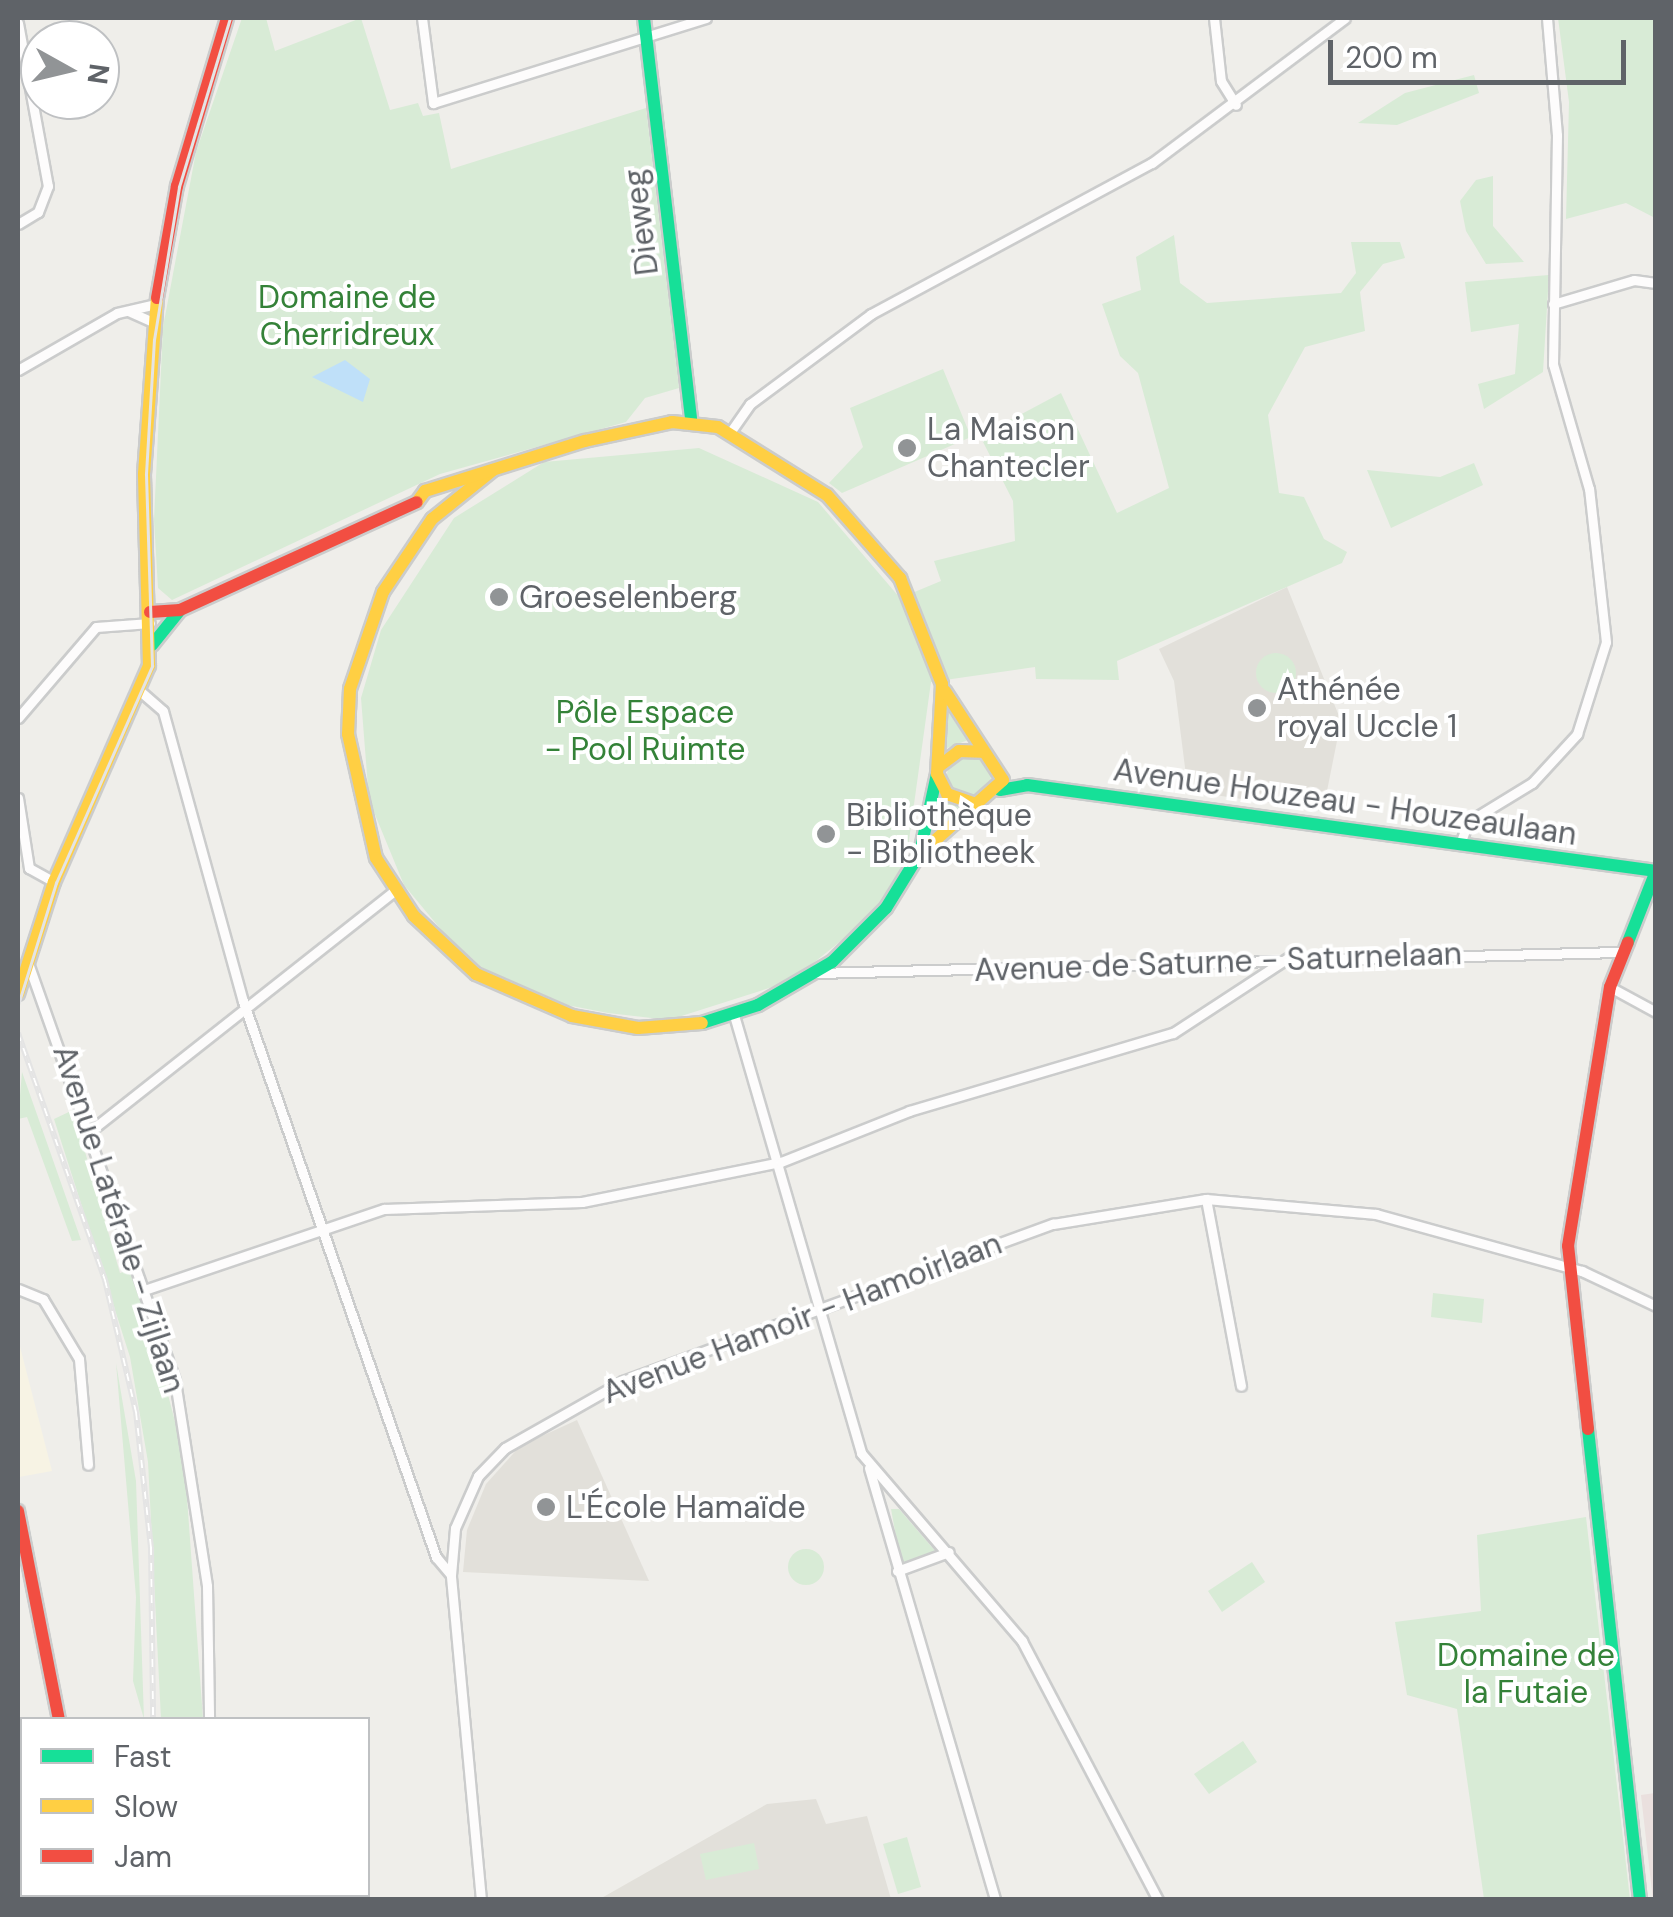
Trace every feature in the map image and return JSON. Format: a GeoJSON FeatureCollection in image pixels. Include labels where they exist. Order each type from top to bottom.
{"type":"FeatureCollection","features":[{"type":"Feature","properties":{"kind":"street"},"geometry":{"type":"LineString","coordinates":[[18,994],[54,882],[140,691],[152,644],[144,474],[153,322],[188,140],[227,18]]}},
{"type":"Feature","properties":{"kind":"street"},"geometry":{"type":"LineString","coordinates":[[422,18],[432,102],[706,18]]}},
{"type":"Feature","properties":{"kind":"street","name":"Dieweg"},"geometry":{"type":"LineString","coordinates":[[644,18],[691,420]]}},
{"type":"Feature","properties":{"kind":"street"},"geometry":{"type":"LineString","coordinates":[[1214,18],[1221,81],[1236,104]]}},
{"type":"Feature","properties":{"kind":"street"},"geometry":{"type":"LineString","coordinates":[[729,434],[750,404],[871,314],[1066,214],[1236,104],[1345,18]]}},
{"type":"Feature","properties":{"kind":"street"},"geometry":{"type":"LineString","coordinates":[[1460,844],[1468,822],[1556,761],[1601,674],[1593,511],[1560,408],[1553,304],[1557,136],[1548,18]]}},
{"type":"Feature","properties":{"kind":"street"},"geometry":{"type":"LineString","coordinates":[[18,22],[48,186],[38,212],[18,224]]}},
{"type":"Feature","properties":{"kind":"street"},"geometry":{"type":"LineString","coordinates":[[1553,304],[1634,280],[1656,284]]}},
{"type":"Feature","properties":{"kind":"street"},"geometry":{"type":"LineString","coordinates":[[18,370],[128,311],[156,304]]}},
{"type":"Feature","properties":{"kind":"street"},"geometry":{"type":"LineString","coordinates":[[128,311],[153,322]]}},
{"type":"Feature","properties":{"kind":"street"},"geometry":{"type":"LineString","coordinates":[[18,718],[44,694],[96,627],[180,610],[417,502],[434,490],[494,470],[691,420],[729,434],[850,516],[912,598],[942,684],[982,752],[1002,774],[1000,790],[973,804],[920,854],[886,908],[817,973],[734,1015],[638,1028],[536,1004],[458,960],[394,891],[357,803],[350,689],[377,606],[432,520],[494,470]]}},
{"type":"Feature","properties":{"kind":"street"},"geometry":{"type":"LineString","coordinates":[[434,490],[447,507]]}},
{"type":"Feature","properties":{"kind":"street"},"geometry":{"type":"LineString","coordinates":[[417,502],[432,520]]}},
{"type":"Feature","properties":{"kind":"street"},"geometry":{"type":"LineString","coordinates":[[152,644],[167,637],[180,610]]}},
{"type":"Feature","properties":{"kind":"street"},"geometry":{"type":"LineString","coordinates":[[920,854],[938,770],[942,684]]}},
{"type":"Feature","properties":{"kind":"street"},"geometry":{"type":"LineString","coordinates":[[140,691],[163,711],[243,1002],[436,1557],[451,1575]]}},
{"type":"Feature","properties":{"kind":"street"},"geometry":{"type":"LineString","coordinates":[[938,770],[959,751],[982,752]]}},
{"type":"Feature","properties":{"kind":"street"},"geometry":{"type":"LineString","coordinates":[[938,770],[947,794],[973,804]]}},
{"type":"Feature","properties":{"kind":"street","name":"Avenue Houzeau - Houzeaulaan"},"geometry":{"type":"LineString","coordinates":[[1002,774],[1027,785],[1656,871]]}},
{"type":"Feature","properties":{"kind":"street","name":"Avenue Houzeau - Houzeaulaan"},"geometry":{"type":"LineString","coordinates":[[1000,790],[1027,785]]}},
{"type":"Feature","properties":{"kind":"street"},"geometry":{"type":"LineString","coordinates":[[18,798],[30,868],[54,882]]}},
{"type":"Feature","properties":{"kind":"street"},"geometry":{"type":"LineString","coordinates":[[1640,1900],[1568,1268],[1578,1142],[1610,987],[1619,952],[1656,871]]}},
{"type":"Feature","properties":{"kind":"street"},"geometry":{"type":"LineString","coordinates":[[89,1132],[243,1002],[394,891]]}},
{"type":"Feature","properties":{"kind":"street","name":"Avenue de Saturne - Saturnelaan"},"geometry":{"type":"LineString","coordinates":[[817,973],[1290,957],[1619,952]]}},
{"type":"Feature","properties":{"kind":"street"},"geometry":{"type":"LineString","coordinates":[[147,1290],[384,1210],[582,1202],[700,1184],[781,1162],[909,1111],[1172,1033],[1290,957]]}},
{"type":"Feature","properties":{"kind":"street","name":"Avenue Latérale - Zijlaan"},"geometry":{"type":"LineString","coordinates":[[27,967],[147,1290],[196,1489],[209,1717]]}},
{"type":"Feature","properties":{"kind":"street"},"geometry":{"type":"LineString","coordinates":[[1610,987],[1656,1012]]}},
{"type":"Feature","properties":{"kind":"street"},"geometry":{"type":"LineString","coordinates":[[734,1015],[781,1162],[820,1309],[883,1503],[897,1571],[995,1900]]}},
{"type":"Feature","properties":{"kind":"street"},"geometry":{"type":"LineString","coordinates":[[1206,1199],[1242,1386]]}},
{"type":"Feature","properties":{"kind":"street","name":"Avenue Hamoir - Hamoirlaan"},"geometry":{"type":"LineString","coordinates":[[481,1900],[451,1575],[461,1508],[505,1448],[623,1381],[1053,1224],[1206,1199],[1376,1214],[1630,1287],[1656,1306]]}},
{"type":"Feature","properties":{"kind":"street"},"geometry":{"type":"LineString","coordinates":[[18,1288],[43,1299],[79,1359],[88,1465]]}},
{"type":"Feature","properties":{"kind":"street"},"geometry":{"type":"LineString","coordinates":[[869,1465],[1022,1640],[1158,1900]]}},
{"type":"Feature","properties":{"kind":"street"},"geometry":{"type":"LineString","coordinates":[[883,1503],[903,1504]]}},
{"type":"Feature","properties":{"kind":"street"},"geometry":{"type":"LineString","coordinates":[[18,1511],[58,1717]]}},
{"type":"Feature","properties":{"kind":"street"},"geometry":{"type":"LineString","coordinates":[[897,1571],[949,1552]]}},
{"type":"Feature","properties":{"kind":"shaded area","name":"Athénée royal Uccle 1"},"geometry":{"type":"Polygon","coordinates":[[[1287,587],[1341,721],[1323,811],[1188,791],[1174,681],[1159,649],[1287,587]]]}},
{"type":"Feature","properties":{"kind":"shaded area"},"geometry":{"type":"Polygon","coordinates":[[[18,1339],[52,1471],[19,1477],[18,1472],[18,1339]]]}},
{"type":"Feature","properties":{"kind":"shaded area","name":"L'École Hamaïde"},"geometry":{"type":"Polygon","coordinates":[[[577,1420],[649,1581],[463,1572],[467,1530],[486,1484],[520,1446],[577,1420]]]}},
{"type":"Feature","properties":{"kind":"shaded area"},"geometry":{"type":"Polygon","coordinates":[[[1655,1793],[1656,1899],[1653,1900],[1641,1795],[1655,1793]]]}},
{"type":"Feature","properties":{"kind":"shaded area"},"geometry":{"type":"Polygon","coordinates":[[[816,1799],[826,1824],[867,1816],[891,1899],[598,1900],[767,1804],[816,1799]]]}},
{"type":"Feature","properties":{"kind":"green space","name":"Domaine de Cherridreux"},"geometry":{"type":"Polygon","coordinates":[[[242,18],[266,18],[275,51],[361,18],[390,110],[418,103],[423,116],[439,113],[451,169],[646,108],[679,388],[645,398],[626,422],[440,474],[172,600],[158,588],[154,520],[163,327],[196,152],[242,18]]]}},
{"type":"Feature","properties":{"kind":"green space"},"geometry":{"type":"Polygon","coordinates":[[[1558,18],[1655,18],[1655,218],[1626,203],[1566,219],[1569,102],[1558,18]]]}},
{"type":"Feature","properties":{"kind":"green space"},"geometry":{"type":"Polygon","coordinates":[[[1474,75],[1479,93],[1397,125],[1358,123],[1405,93],[1474,75]]]}},
{"type":"Feature","properties":{"kind":"green space"},"geometry":{"type":"Polygon","coordinates":[[[1493,176],[1493,226],[1524,262],[1486,264],[1466,231],[1460,201],[1476,180],[1493,176]]]}},
{"type":"Feature","properties":{"kind":"green space","name":"Pôle Espace - Pool Ruimte"},"geometry":{"type":"Polygon","coordinates":[[[1174,235],[1180,283],[1207,303],[1341,293],[1356,273],[1351,242],[1400,242],[1405,258],[1383,264],[1360,292],[1365,331],[1305,347],[1268,415],[1279,493],[1304,497],[1324,539],[1347,552],[1342,563],[1117,661],[1119,680],[1036,679],[1035,667],[931,682],[905,869],[878,911],[791,981],[669,1020],[608,1013],[546,1001],[487,972],[443,932],[404,885],[369,800],[361,698],[381,630],[454,518],[544,462],[699,448],[818,502],[900,598],[941,581],[934,561],[1015,541],[1013,501],[980,436],[1061,393],[1117,513],[1169,488],[1138,373],[1120,356],[1102,304],[1141,290],[1136,257],[1174,235]]]}},
{"type":"Feature","properties":{"kind":"green space"},"geometry":{"type":"Polygon","coordinates":[[[1549,275],[1543,372],[1484,409],[1478,384],[1515,374],[1519,324],[1471,332],[1465,282],[1549,275]]]}},
{"type":"Feature","properties":{"kind":"green space"},"geometry":{"type":"Polygon","coordinates":[[[943,369],[971,437],[842,493],[829,483],[863,447],[850,408],[943,369]]]}},
{"type":"Feature","properties":{"kind":"green space"},"geometry":{"type":"Polygon","coordinates":[[[1474,463],[1483,485],[1391,528],[1367,470],[1440,477],[1474,463]]]}},
{"type":"Feature","properties":{"kind":"green space"},"geometry":{"type":"Polygon","coordinates":[[[1276,653],[1290,659],[1296,673],[1290,687],[1276,693],[1262,687],[1256,673],[1262,659],[1276,653]]]}},
{"type":"Feature","properties":{"kind":"green space"},"geometry":{"type":"Polygon","coordinates":[[[947,713],[968,740],[942,750],[947,713]]]}},
{"type":"Feature","properties":{"kind":"green space"},"geometry":{"type":"Polygon","coordinates":[[[969,754],[985,760],[991,776],[985,792],[969,798],[953,792],[947,776],[953,760],[969,754]]]}},
{"type":"Feature","properties":{"kind":"green space"},"geometry":{"type":"Polygon","coordinates":[[[934,785],[961,808],[928,834],[934,785]]]}},
{"type":"Feature","properties":{"kind":"green space"},"geometry":{"type":"Polygon","coordinates":[[[22,1072],[81,1240],[72,1241],[27,1117],[18,1119],[22,1072]]]}},
{"type":"Feature","properties":{"kind":"green space"},"geometry":{"type":"Polygon","coordinates":[[[73,1110],[120,1273],[135,1268],[184,1456],[203,1717],[161,1717],[148,1462],[130,1357],[54,1119],[73,1110]]]}},
{"type":"Feature","properties":{"kind":"green space"},"geometry":{"type":"Polygon","coordinates":[[[1433,1293],[1484,1299],[1482,1323],[1431,1317],[1433,1293]]]}},
{"type":"Feature","properties":{"kind":"green space"},"geometry":{"type":"Polygon","coordinates":[[[116,1363],[136,1481],[144,1717],[133,1681],[136,1597],[116,1363]]]}},
{"type":"Feature","properties":{"kind":"green space"},"geometry":{"type":"Polygon","coordinates":[[[891,1509],[899,1509],[937,1553],[901,1564],[891,1509]]]}},
{"type":"Feature","properties":{"kind":"green space","name":"Domaine de la Futaie"},"geometry":{"type":"Polygon","coordinates":[[[1586,1517],[1630,1899],[1484,1899],[1457,1709],[1407,1695],[1395,1622],[1481,1611],[1477,1535],[1586,1517]]]}},
{"type":"Feature","properties":{"kind":"green space"},"geometry":{"type":"Polygon","coordinates":[[[806,1549],[819,1554],[824,1567],[819,1580],[806,1585],[793,1580],[788,1567],[793,1554],[806,1549]]]}},
{"type":"Feature","properties":{"kind":"green space"},"geometry":{"type":"Polygon","coordinates":[[[1252,1562],[1265,1582],[1222,1612],[1208,1591],[1252,1562]]]}},
{"type":"Feature","properties":{"kind":"green space"},"geometry":{"type":"Polygon","coordinates":[[[1243,1741],[1257,1762],[1209,1794],[1194,1774],[1243,1741]]]}},
{"type":"Feature","properties":{"kind":"green space"},"geometry":{"type":"Polygon","coordinates":[[[907,1837],[921,1887],[898,1894],[883,1844],[907,1837]]]}},
{"type":"Feature","properties":{"kind":"green space"},"geometry":{"type":"Polygon","coordinates":[[[754,1843],[759,1869],[706,1880],[700,1854],[754,1843]]]}},
{"type":"Feature","properties":{"kind":"water"},"geometry":{"type":"Polygon","coordinates":[[[345,360],[370,379],[363,402],[312,377],[345,360]]]}},
{"type":"Feature","properties":{"kind":"tram line"},"geometry":{"type":"LineString","coordinates":[[18,1005],[56,883],[152,666],[146,474],[154,340],[179,187],[230,18]]}},
{"type":"Feature","properties":{"kind":"railway"},"geometry":{"type":"LineString","coordinates":[[18,1033],[105,1280],[136,1412],[151,1547],[153,1717]]}},
{"type":"Feature","properties":{"kind":"traffic: fast"},"geometry":{"type":"LineString","coordinates":[[644,18],[691,420]]}},
{"type":"Feature","properties":{"kind":"traffic: fast"},"geometry":{"type":"LineString","coordinates":[[152,645],[180,610]]}},
{"type":"Feature","properties":{"kind":"traffic: fast"},"geometry":{"type":"LineString","coordinates":[[702,1023],[758,1005],[832,962],[886,908],[920,853],[937,774]]}},
{"type":"Feature","properties":{"kind":"traffic: fast"},"geometry":{"type":"LineString","coordinates":[[1000,790],[1027,785],[1656,871],[1628,942]]}},
{"type":"Feature","properties":{"kind":"traffic: fast"},"geometry":{"type":"LineString","coordinates":[[1588,1429],[1640,1900]]}},
{"type":"Feature","properties":{"kind":"traffic: slow"},"geometry":{"type":"LineString","coordinates":[[18,994],[54,882],[149,666],[144,474],[157,298]]}},
{"type":"Feature","properties":{"kind":"traffic: slow"},"geometry":{"type":"LineString","coordinates":[[417,502],[425,491],[585,441],[672,422],[718,427],[827,495],[900,578],[942,684],[937,774],[947,794],[973,803]]}},
{"type":"Feature","properties":{"kind":"traffic: slow"},"geometry":{"type":"LineString","coordinates":[[493,470],[432,519],[383,592],[350,689],[348,734],[376,858],[414,916],[476,974],[572,1016],[638,1028],[702,1023]]}},
{"type":"Feature","properties":{"kind":"traffic: slow"},"geometry":{"type":"LineString","coordinates":[[922,852],[1003,780],[945,691]]}},
{"type":"Feature","properties":{"kind":"traffic: slow"},"geometry":{"type":"LineString","coordinates":[[938,767],[959,751],[982,752]]}},
{"type":"Feature","properties":{"kind":"traffic: jam"},"geometry":{"type":"LineString","coordinates":[[157,298],[177,186],[227,18]]}},
{"type":"Feature","properties":{"kind":"traffic: jam"},"geometry":{"type":"LineString","coordinates":[[150,612],[180,610],[417,502]]}},
{"type":"Feature","properties":{"kind":"traffic: jam"},"geometry":{"type":"LineString","coordinates":[[1588,1429],[1568,1246],[1610,987],[1628,942]]}},
{"type":"Feature","properties":{"kind":"traffic: jam"},"geometry":{"type":"LineString","coordinates":[[18,1511],[58,1717]]}},
{"type":"Feature","properties":{"kind":"place","name":"La Maison Chantecler"},"geometry":{"type":"Point","coordinates":[907,448]}},
{"type":"Feature","properties":{"kind":"place","name":"Groeselenberg"},"geometry":{"type":"Point","coordinates":[499,597]}},
{"type":"Feature","properties":{"kind":"place","name":"Athénée royal Uccle 1"},"geometry":{"type":"Point","coordinates":[1257,708]}},
{"type":"Feature","properties":{"kind":"place","name":"Bibliothèque - Bibliotheek"},"geometry":{"type":"Point","coordinates":[826,834]}},
{"type":"Feature","properties":{"kind":"place","name":"L'École Hamaïde"},"geometry":{"type":"Point","coordinates":[546,1507]}}]}
